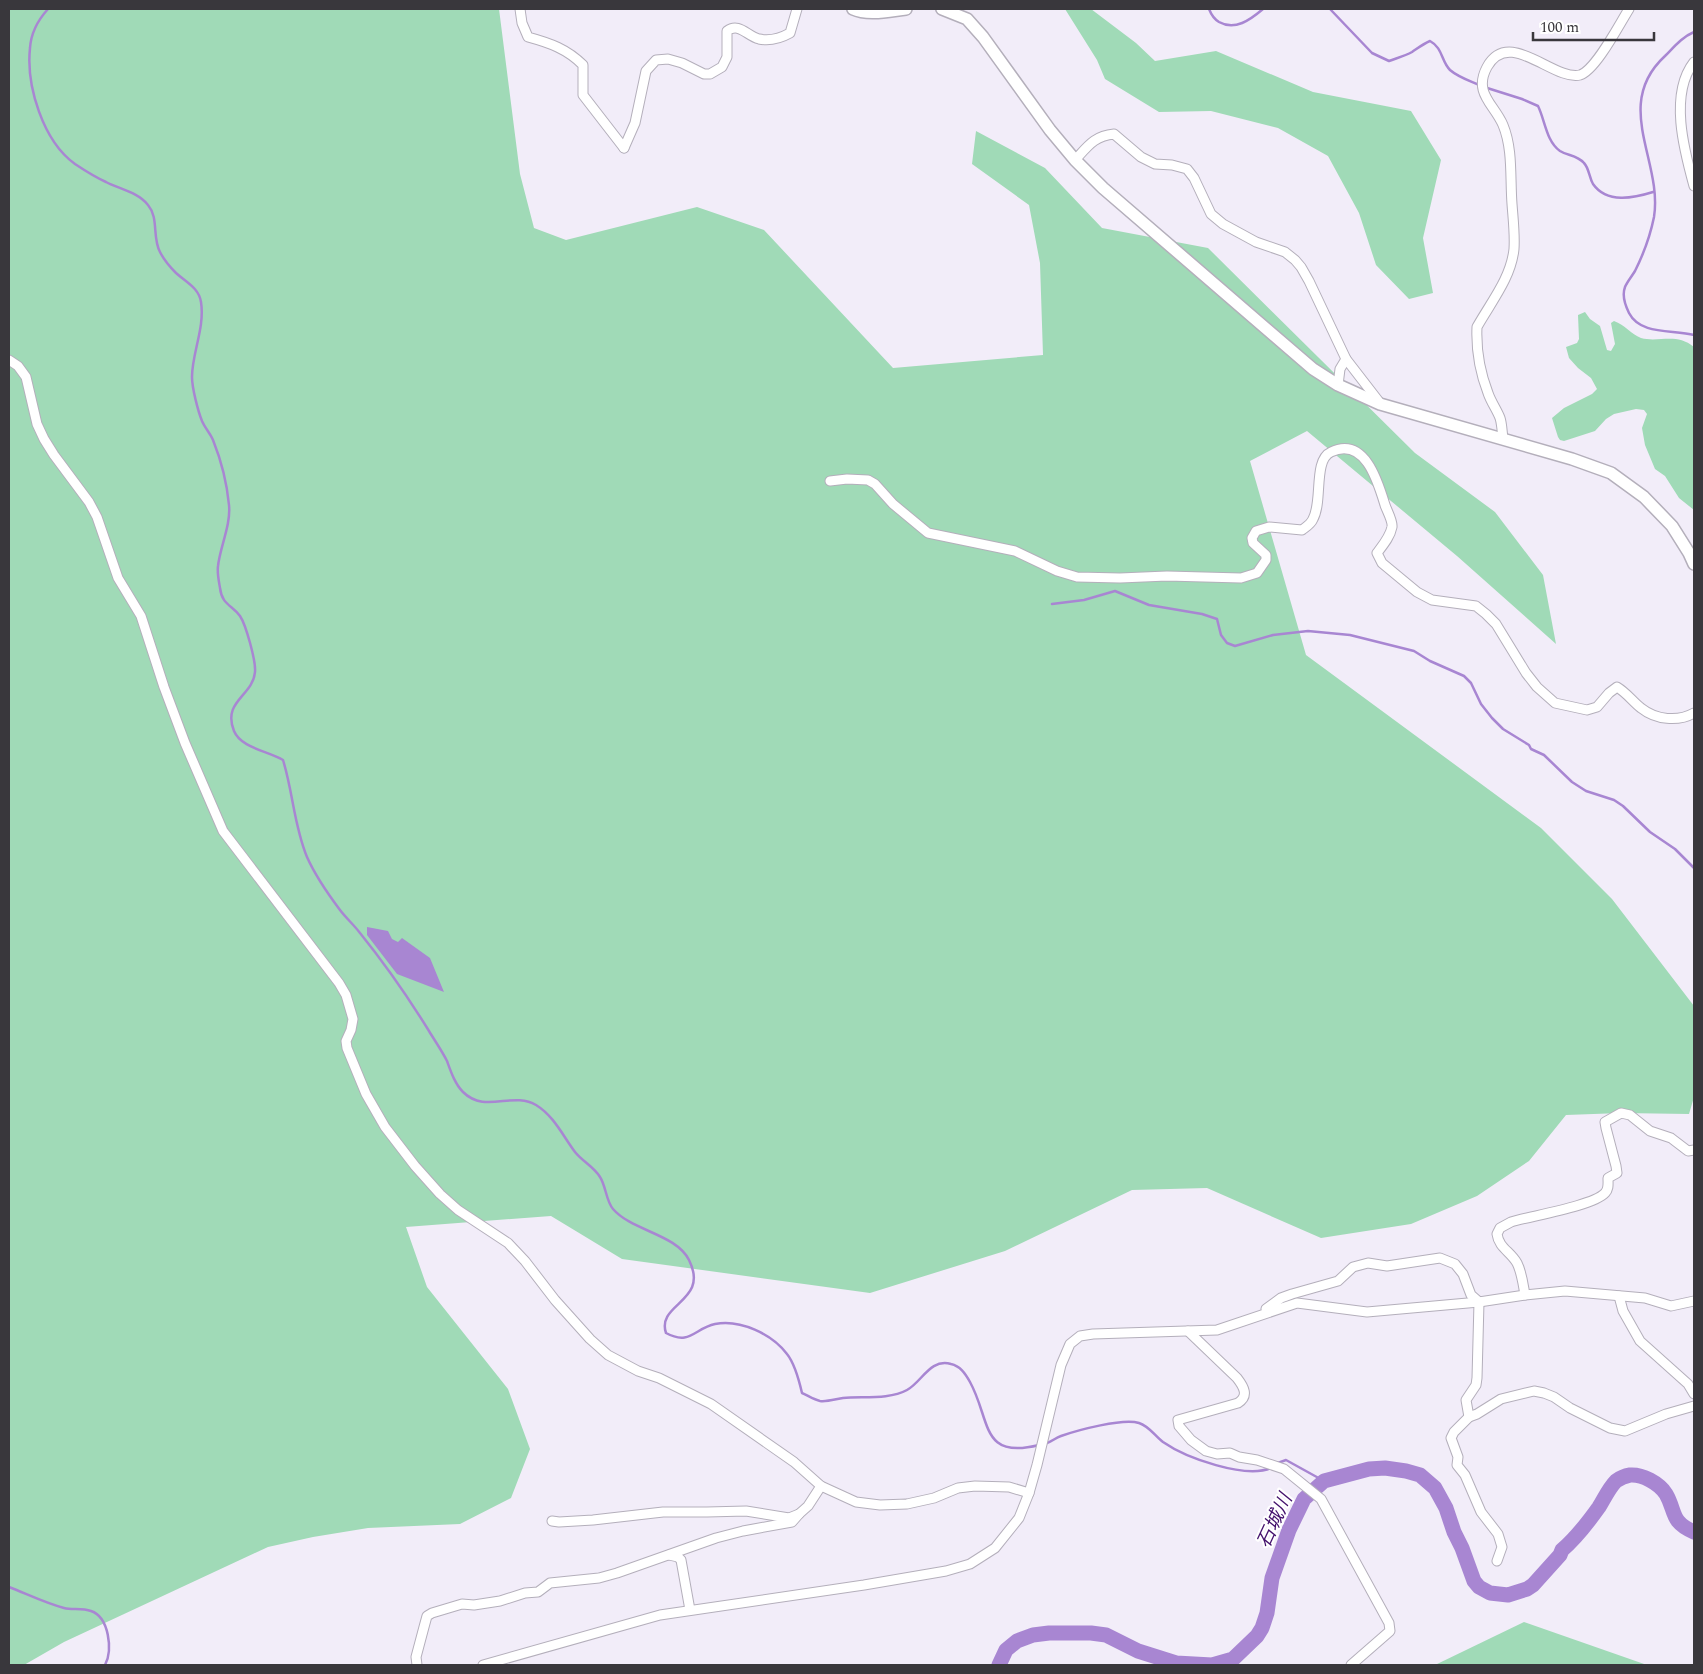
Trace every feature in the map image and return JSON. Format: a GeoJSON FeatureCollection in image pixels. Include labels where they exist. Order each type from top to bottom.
{"type":"FeatureCollection","features":[{"type":"Feature","properties":{"kind":"street"},"geometry":{"type":"LineString","coordinates":[[520,9],[522,23],[528,37],[551,43],[573,54],[583,65],[583,95],[624,148],[635,123],[646,70],[656,60],[668,59],[682,63],[704,74],[710,74],[722,66],[728,57],[727,31],[730,28],[739,28],[759,39],[780,38],[790,33],[797,9]]}},
{"type":"Feature","properties":{"kind":"street"},"geometry":{"type":"LineString","coordinates":[[853,9],[859,12],[906,9]]}},
{"type":"Feature","properties":{"kind":"street"},"geometry":{"type":"LineString","coordinates":[[942,9],[967,19],[983,37],[1050,130],[1075,160],[1103,188],[1277,340],[1313,369],[1338,385],[1380,404],[1503,438],[1611,473],[1644,496],[1672,526],[1694,564]]}},
{"type":"Feature","properties":{"kind":"street"},"geometry":{"type":"LineString","coordinates":[[1503,438],[1501,420],[1488,395],[1482,371],[1477,348],[1477,327],[1506,279],[1511,265],[1514,242],[1510,158],[1503,126],[1484,93],[1482,82],[1488,66],[1498,56],[1508,52],[1521,54],[1566,74],[1579,75],[1596,61],[1629,9]]}},
{"type":"Feature","properties":{"kind":"street"},"geometry":{"type":"LineString","coordinates":[[1694,62],[1687,71],[1680,104],[1681,122],[1694,186]]}},
{"type":"Feature","properties":{"kind":"street"},"geometry":{"type":"LineString","coordinates":[[1075,160],[1091,143],[1102,136],[1114,134],[1141,158],[1156,164],[1187,169],[1194,178],[1211,214],[1224,224],[1256,242],[1285,252],[1301,267],[1346,359],[1380,404]]}},
{"type":"Feature","properties":{"kind":"street"},"geometry":{"type":"LineString","coordinates":[[1338,385],[1340,369],[1346,359]]}},
{"type":"Feature","properties":{"kind":"street"},"geometry":{"type":"LineString","coordinates":[[9,360],[18,366],[26,377],[37,424],[44,438],[54,455],[89,502],[97,517],[118,578],[141,616],[164,687],[185,743],[223,831],[339,983],[346,995],[352,1019],[351,1030],[346,1041],[347,1048],[366,1094],[386,1127],[415,1166],[440,1194],[458,1210],[508,1243],[525,1261],[555,1300],[590,1339],[608,1355],[638,1371],[659,1378],[711,1404],[794,1462],[821,1486],[856,1502],[880,1505],[907,1504],[934,1498],[958,1488],[975,1486],[1008,1488],[1029,1493]]}},
{"type":"Feature","properties":{"kind":"street"},"geometry":{"type":"LineString","coordinates":[[830,481],[847,479],[868,480],[875,484],[900,510],[928,534],[1015,551],[1057,571],[1077,577],[1167,576],[1241,578],[1257,573],[1266,560],[1266,555],[1253,543],[1252,538],[1256,531],[1269,527],[1302,530],[1312,521],[1317,509],[1320,464],[1324,457],[1330,452],[1344,449],[1353,450],[1363,457],[1377,481],[1392,525],[1386,541],[1377,553],[1382,563],[1417,592],[1432,600],[1476,606],[1486,614],[1496,624],[1526,673],[1537,687],[1555,703],[1587,710],[1597,706],[1609,692],[1617,687],[1624,691],[1642,709],[1656,716],[1671,719],[1685,718],[1694,713]]}},
{"type":"Feature","properties":{"kind":"street"},"geometry":{"type":"LineString","coordinates":[[1524,1295],[1521,1273],[1516,1262],[1498,1243],[1497,1234],[1500,1228],[1511,1222],[1588,1203],[1604,1194],[1608,1187],[1608,1178],[1617,1173],[1605,1122],[1621,1113],[1630,1115],[1650,1131],[1671,1138],[1688,1151],[1694,1150]]}},
{"type":"Feature","properties":{"kind":"street"},"geometry":{"type":"LineString","coordinates":[[1259,1316],[1281,1298],[1338,1281],[1353,1267],[1368,1263],[1387,1266],[1440,1258],[1455,1264],[1463,1274],[1471,1296],[1479,1302]]}},
{"type":"Feature","properties":{"kind":"street"},"geometry":{"type":"LineString","coordinates":[[483,1665],[660,1615],[874,1584],[946,1571],[970,1564],[995,1548],[1019,1518],[1029,1493],[1061,1365],[1070,1344],[1080,1336],[1216,1330],[1297,1303],[1367,1312],[1479,1302],[1565,1291],[1645,1298],[1670,1306],[1694,1301]]}},
{"type":"Feature","properties":{"kind":"street"},"geometry":{"type":"LineString","coordinates":[[1619,1296],[1622,1311],[1640,1341],[1688,1384],[1694,1394]]}},
{"type":"Feature","properties":{"kind":"street"},"geometry":{"type":"LineString","coordinates":[[1469,1417],[1466,1400],[1476,1385],[1477,1378],[1479,1302]]}},
{"type":"Feature","properties":{"kind":"street"},"geometry":{"type":"LineString","coordinates":[[1188,1331],[1237,1378],[1245,1394],[1244,1400],[1238,1403],[1178,1420],[1179,1426],[1191,1440],[1206,1451],[1217,1454],[1230,1453],[1284,1469],[1321,1499],[1389,1623],[1390,1631],[1352,1665]]}},
{"type":"Feature","properties":{"kind":"street"},"geometry":{"type":"LineString","coordinates":[[1497,1561],[1502,1547],[1498,1534],[1481,1512],[1465,1475],[1457,1465],[1458,1457],[1451,1438],[1454,1432],[1469,1417],[1501,1399],[1534,1391],[1544,1392],[1570,1408],[1610,1428],[1626,1431],[1666,1414],[1694,1406]]}},
{"type":"Feature","properties":{"kind":"street"},"geometry":{"type":"LineString","coordinates":[[416,1665],[424,1626],[428,1616],[432,1614],[462,1604],[500,1601],[525,1592],[538,1592],[550,1583],[600,1578],[743,1531],[792,1522],[808,1506],[821,1486]]}},
{"type":"Feature","properties":{"kind":"street"},"geometry":{"type":"LineString","coordinates":[[552,1521],[593,1520],[672,1512],[746,1511],[789,1518],[799,1514]]}},
{"type":"Feature","properties":{"kind":"street"},"geometry":{"type":"LineString","coordinates":[[668,1555],[682,1560],[690,1610]]}},
{"type":"Feature","properties":{"kind":"green space"},"geometry":{"type":"Polygon","coordinates":[[[9,9],[499,9],[520,174],[534,228],[566,240],[697,207],[764,230],[893,368],[1043,355],[1040,263],[1029,205],[972,164],[976,131],[1045,168],[1102,228],[1208,248],[1415,453],[1495,512],[1543,575],[1556,644],[1457,556],[1307,431],[1250,461],[1306,655],[1541,828],[1612,899],[1694,1006],[1694,1097],[1689,1114],[1621,1113],[1566,1115],[1529,1161],[1477,1196],[1411,1224],[1321,1238],[1207,1188],[1132,1190],[1005,1251],[870,1293],[622,1259],[551,1216],[406,1227],[427,1287],[508,1389],[530,1449],[511,1498],[460,1524],[368,1528],[268,1547],[64,1642],[24,1665],[9,1665],[9,9]]]}},
{"type":"Feature","properties":{"kind":"green space"},"geometry":{"type":"Polygon","coordinates":[[[1065,9],[1091,9],[1136,43],[1155,61],[1216,51],[1313,92],[1411,111],[1441,160],[1423,238],[1433,293],[1409,299],[1376,265],[1359,213],[1328,156],[1278,128],[1211,111],[1159,112],[1105,79],[1097,60],[1065,9]]]}},
{"type":"Feature","properties":{"kind":"green space"},"geometry":{"type":"Polygon","coordinates":[[[1585,312],[1590,319],[1600,326],[1607,350],[1611,351],[1615,344],[1611,323],[1614,321],[1641,338],[1681,340],[1694,347],[1694,510],[1679,498],[1665,476],[1655,469],[1645,445],[1642,428],[1647,414],[1644,410],[1636,409],[1614,414],[1606,419],[1595,431],[1564,441],[1558,437],[1552,418],[1564,408],[1592,394],[1597,389],[1591,378],[1569,358],[1566,347],[1577,343],[1579,339],[1578,315],[1585,312]]]}},
{"type":"Feature","properties":{"kind":"green space"},"geometry":{"type":"Polygon","coordinates":[[[1524,1622],[1647,1665],[1435,1665],[1524,1622]]]}},
{"type":"Feature","properties":{"kind":"shaded area"},"geometry":{"type":"Polygon","coordinates":[[[367,927],[388,931],[392,939],[398,942],[402,938],[430,958],[444,992],[397,974],[367,935],[367,927]]]}},
{"type":"Feature","properties":{"kind":"waterway"},"geometry":{"type":"LineString","coordinates":[[48,9],[33,32],[29,63],[34,95],[46,127],[54,142],[75,164],[102,180],[134,194],[148,205],[155,222],[156,240],[162,255],[174,271],[192,286],[200,297],[202,312],[194,359],[193,387],[202,421],[212,437],[219,456],[229,505],[227,528],[218,566],[221,594],[240,616],[250,643],[255,667],[253,680],[232,712],[231,721],[234,731],[242,741],[283,760],[299,833],[314,871],[340,910],[358,930],[405,993],[443,1054],[458,1085],[463,1092],[480,1101],[518,1100],[536,1105],[553,1120],[575,1152],[597,1173],[613,1209],[631,1223],[664,1238],[683,1251],[689,1260],[694,1274],[693,1285],[688,1294],[668,1315],[665,1323],[666,1333],[674,1337],[687,1337],[708,1326],[725,1323],[745,1326],[755,1330],[773,1340],[790,1358],[802,1393],[820,1401],[900,1393],[907,1390],[937,1364],[951,1364],[960,1368],[968,1379],[977,1396],[990,1433],[997,1442],[1006,1447],[1020,1448],[1039,1445]]}},
{"type":"Feature","properties":{"kind":"waterway"},"geometry":{"type":"LineString","coordinates":[[1209,9],[1217,21],[1231,25],[1242,23],[1263,9]]}},
{"type":"Feature","properties":{"kind":"waterway"},"geometry":{"type":"LineString","coordinates":[[1330,9],[1372,53],[1389,61],[1409,53],[1430,41],[1440,51],[1450,70],[1460,77],[1479,85]]}},
{"type":"Feature","properties":{"kind":"waterway"},"geometry":{"type":"LineString","coordinates":[[1694,32],[1682,39],[1665,56],[1650,75],[1642,94],[1643,134],[1655,196],[1654,217],[1644,251],[1624,290],[1625,303],[1629,313],[1641,325],[1659,330],[1694,335]]}},
{"type":"Feature","properties":{"kind":"waterway"},"geometry":{"type":"LineString","coordinates":[[1484,87],[1538,106],[1546,130],[1555,147],[1584,163],[1593,184],[1606,195],[1621,198],[1653,192]]}},
{"type":"Feature","properties":{"kind":"waterway"},"geometry":{"type":"LineString","coordinates":[[1052,604],[1084,600],[1115,591],[1149,605],[1202,614],[1217,619],[1221,635],[1227,643],[1235,646],[1273,635],[1308,631],[1350,635],[1414,651],[1430,661],[1464,676],[1471,683],[1481,704],[1503,729],[1529,745],[1531,749],[1544,755],[1572,782],[1586,791],[1614,800],[1623,806],[1650,832],[1675,849],[1694,868]]}},
{"type":"Feature","properties":{"kind":"waterway"},"geometry":{"type":"LineString","coordinates":[[1044,1444],[1061,1436],[1089,1428],[1112,1423],[1132,1422],[1143,1424],[1163,1442],[1200,1460],[1231,1469],[1246,1471],[1260,1471],[1271,1468]]}},
{"type":"Feature","properties":{"kind":"waterway"},"geometry":{"type":"LineString","coordinates":[[1275,1464],[1286,1460],[1324,1481]]}},
{"type":"Feature","properties":{"kind":"waterway","name":"石城川"},"geometry":{"type":"LineString","coordinates":[[999,1665],[1006,1650],[1017,1641],[1033,1635],[1049,1633],[1106,1635],[1138,1651],[1176,1663],[1212,1665],[1233,1659],[1257,1636],[1262,1628],[1267,1613],[1272,1578],[1289,1530],[1304,1499],[1324,1481],[1369,1469],[1385,1468],[1420,1475],[1435,1488],[1446,1508],[1474,1581],[1479,1587],[1490,1593],[1508,1595],[1533,1585],[1586,1524],[1613,1484],[1626,1476],[1640,1476],[1659,1486],[1666,1494],[1677,1520],[1694,1532]]}},
{"type":"Feature","properties":{"kind":"waterway"},"geometry":{"type":"LineString","coordinates":[[9,1587],[57,1606],[67,1609],[88,1610],[97,1614],[102,1620],[108,1635],[109,1651],[105,1665]]}}]}
